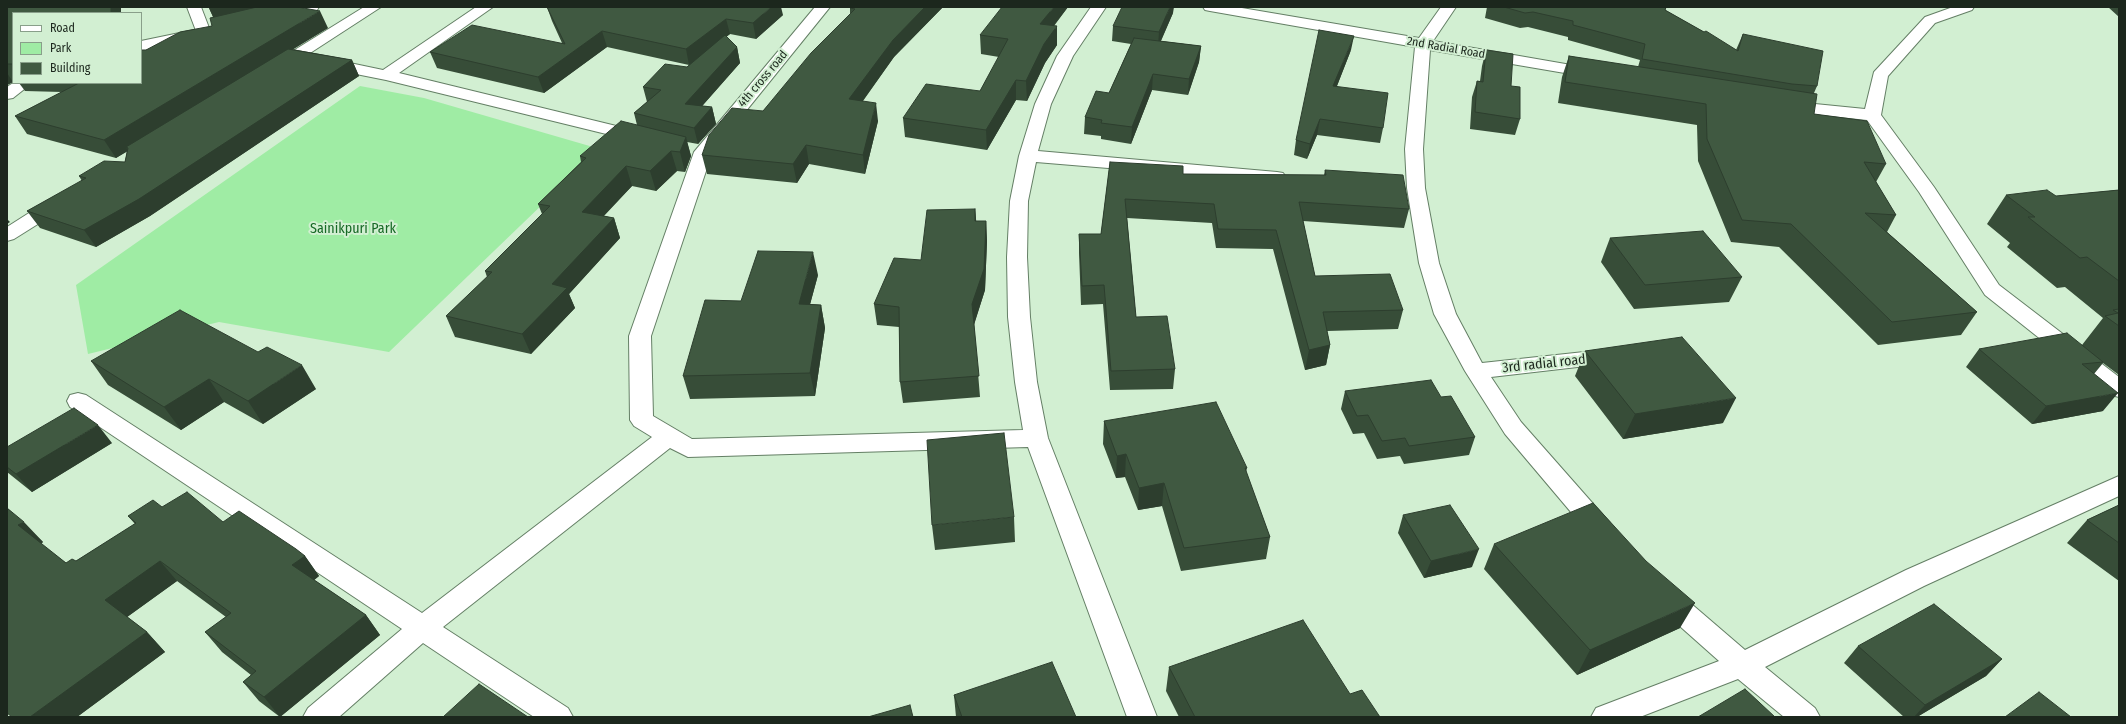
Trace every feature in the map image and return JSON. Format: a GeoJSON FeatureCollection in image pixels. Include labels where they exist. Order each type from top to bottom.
{"type":"FeatureCollection","features":[{"type":"Feature","properties":{"kind":"street"},"geometry":{"type":"LineString","coordinates":[[194,7],[203,33]]}},
{"type":"Feature","properties":{"kind":"street"},"geometry":{"type":"LineString","coordinates":[[265,18],[312,7]]}},
{"type":"Feature","properties":{"kind":"street"},"geometry":{"type":"LineString","coordinates":[[261,77],[374,7]]}},
{"type":"Feature","properties":{"kind":"street"},"geometry":{"type":"LineString","coordinates":[[386,75],[486,7]]}},
{"type":"Feature","properties":{"kind":"street","name":"4th cross road"},"geometry":{"type":"LineString","coordinates":[[669,437],[642,420],[640,336],[695,150],[823,7]]}},
{"type":"Feature","properties":{"kind":"street"},"geometry":{"type":"LineString","coordinates":[[1099,7],[1066,56],[1043,104],[1028,156],[1019,201],[1017,257],[1019,317],[1023,360],[1036,438],[1142,717]]}},
{"type":"Feature","properties":{"kind":"street","name":"2nd Radial Road"},"geometry":{"type":"LineString","coordinates":[[1210,7],[1611,76]]}},
{"type":"Feature","properties":{"kind":"street"},"geometry":{"type":"LineString","coordinates":[[1449,7],[1423,44],[1414,149],[1408,188],[1428,263],[1444,314],[1476,371],[1513,428],[1563,488],[1618,549]]}},
{"type":"Feature","properties":{"kind":"street"},"geometry":{"type":"LineString","coordinates":[[1967,7],[1930,20],[1880,75],[1872,115],[1926,191],[1992,290],[2119,389]]}},
{"type":"Feature","properties":{"kind":"street"},"geometry":{"type":"LineString","coordinates":[[142,46],[219,29]]}},
{"type":"Feature","properties":{"kind":"street"},"geometry":{"type":"LineString","coordinates":[[295,56],[386,75],[656,141]]}},
{"type":"Feature","properties":{"kind":"street"},"geometry":{"type":"LineString","coordinates":[[7,94],[22,84]]}},
{"type":"Feature","properties":{"kind":"street"},"geometry":{"type":"LineString","coordinates":[[1768,103],[1872,115]]}},
{"type":"Feature","properties":{"kind":"street"},"geometry":{"type":"LineString","coordinates":[[1028,156],[1297,178]]}},
{"type":"Feature","properties":{"kind":"street"},"geometry":{"type":"LineString","coordinates":[[7,235],[74,194]]}},
{"type":"Feature","properties":{"kind":"street","name":"3rd radial road"},"geometry":{"type":"LineString","coordinates":[[1476,371],[1629,354]]}},
{"type":"Feature","properties":{"kind":"street"},"geometry":{"type":"LineString","coordinates":[[78,401],[558,717]]}},
{"type":"Feature","properties":{"kind":"street"},"geometry":{"type":"LineString","coordinates":[[318,717],[423,627],[669,437],[688,448],[1036,438]]}},
{"type":"Feature","properties":{"kind":"street"},"geometry":{"type":"LineString","coordinates":[[1606,717],[1742,665],[1915,578],[2119,485]]}},
{"type":"Feature","properties":{"kind":"street"},"geometry":{"type":"LineString","coordinates":[[1649,582],[1742,665],[1805,717]]}},
{"type":"Feature","properties":{"kind":"green space","name":"Sainikpuri Park"},"geometry":{"type":"Polygon","coordinates":[[[360,86],[424,98],[600,149],[389,352],[219,322],[88,354],[76,285],[360,86]]]}},
{"type":"Feature","properties":{"kind":"building"},"geometry":{"type":"Polygon","coordinates":[[[7,7],[111,7],[111,12],[12,12],[12,64],[7,64],[7,7]]]}},
{"type":"Feature","properties":{"kind":"building"},"geometry":{"type":"Polygon","coordinates":[[[257,7],[298,7],[320,11],[104,140],[15,116],[77,84],[142,84],[142,50],[146,50],[180,32],[212,26],[210,18],[257,7]]]}},
{"type":"Feature","properties":{"kind":"building"},"geometry":{"type":"Polygon","coordinates":[[[547,7],[771,7],[753,23],[726,19],[686,49],[602,31],[538,77],[430,52],[472,25],[565,44],[547,7]]]}},
{"type":"Feature","properties":{"kind":"building"},"geometry":{"type":"Polygon","coordinates":[[[925,7],[893,40],[849,99],[876,103],[863,155],[806,145],[793,164],[702,155],[709,135],[732,108],[763,111],[811,53],[855,9],[850,8],[925,7]]]}},
{"type":"Feature","properties":{"kind":"building"},"geometry":{"type":"Polygon","coordinates":[[[1002,7],[1054,7],[1040,24],[1057,26],[1044,44],[1026,81],[1016,80],[986,130],[903,118],[926,84],[980,91],[1008,39],[980,35],[1002,7]]]}},
{"type":"Feature","properties":{"kind":"building"},"geometry":{"type":"Polygon","coordinates":[[[1122,7],[1170,7],[1159,32],[1113,26],[1122,7]]]}},
{"type":"Feature","properties":{"kind":"building"},"geometry":{"type":"Polygon","coordinates":[[[1504,7],[1666,7],[1665,10],[1704,32],[1706,31],[1738,51],[1743,34],[1823,51],[1817,86],[1792,84],[1642,59],[1645,44],[1573,25],[1573,21],[1533,12],[1525,13],[1504,7]]]}},
{"type":"Feature","properties":{"kind":"building"},"geometry":{"type":"Polygon","coordinates":[[[1319,30],[1354,36],[1333,86],[1388,93],[1383,128],[1320,119],[1310,144],[1296,140],[1319,30]]]}},
{"type":"Feature","properties":{"kind":"building"},"geometry":{"type":"Polygon","coordinates":[[[725,35],[737,47],[685,104],[712,107],[694,128],[634,113],[661,90],[643,87],[665,64],[687,67],[725,35]]]}},
{"type":"Feature","properties":{"kind":"building"},"geometry":{"type":"Polygon","coordinates":[[[1134,38],[1201,46],[1189,79],[1153,74],[1132,127],[1101,123],[1102,120],[1085,117],[1096,91],[1109,93],[1134,38]]]}},
{"type":"Feature","properties":{"kind":"building"},"geometry":{"type":"Polygon","coordinates":[[[288,49],[352,60],[139,199],[84,230],[27,211],[86,178],[79,176],[104,161],[125,162],[128,148],[126,147],[288,49]]]}},
{"type":"Feature","properties":{"kind":"building"},"geometry":{"type":"Polygon","coordinates":[[[1486,50],[1513,54],[1511,86],[1520,87],[1520,119],[1475,112],[1477,81],[1483,82],[1486,50]]]}},
{"type":"Feature","properties":{"kind":"building"},"geometry":{"type":"Polygon","coordinates":[[[1569,56],[1817,94],[1814,114],[1867,121],[1886,164],[1864,162],[1896,215],[1865,213],[1977,312],[1892,322],[1791,224],[1742,220],[1707,139],[1706,104],[1565,82],[1569,56]]]}},
{"type":"Feature","properties":{"kind":"building"},"geometry":{"type":"Polygon","coordinates":[[[621,121],[686,137],[680,152],[671,151],[650,171],[626,166],[582,212],[614,218],[552,284],[567,288],[522,334],[446,316],[492,272],[485,271],[550,206],[538,204],[586,158],[580,156],[621,121]]]}},
{"type":"Feature","properties":{"kind":"building"},"geometry":{"type":"Polygon","coordinates":[[[1110,162],[1183,166],[1183,174],[1326,175],[1325,170],[1403,175],[1409,209],[1299,202],[1315,276],[1390,274],[1403,310],[1323,312],[1330,345],[1309,350],[1276,230],[1218,229],[1214,204],[1125,199],[1136,317],[1167,316],[1175,369],[1111,371],[1104,285],[1082,286],[1079,234],[1101,234],[1110,162]]]}},
{"type":"Feature","properties":{"kind":"building"},"geometry":{"type":"Polygon","coordinates":[[[2047,190],[2056,196],[2119,190],[2119,281],[2087,257],[2080,258],[2028,217],[2035,217],[2006,195],[2047,190]]]}},
{"type":"Feature","properties":{"kind":"building"},"geometry":{"type":"Polygon","coordinates":[[[975,209],[975,221],[986,221],[984,269],[972,304],[979,376],[900,382],[899,307],[874,304],[894,258],[921,260],[927,210],[975,209]]]}},
{"type":"Feature","properties":{"kind":"building"},"geometry":{"type":"Polygon","coordinates":[[[1703,231],[1742,277],[1645,285],[1610,238],[1703,231]]]}},
{"type":"Feature","properties":{"kind":"building"},"geometry":{"type":"Polygon","coordinates":[[[758,251],[813,252],[799,304],[821,305],[810,373],[683,376],[705,300],[741,301],[758,251]]]}},
{"type":"Feature","properties":{"kind":"building"},"geometry":{"type":"Polygon","coordinates":[[[2119,309],[2119,326],[2105,316],[2118,313],[2113,310],[2119,309]]]}},
{"type":"Feature","properties":{"kind":"building"},"geometry":{"type":"Polygon","coordinates":[[[180,310],[258,352],[267,347],[302,365],[248,401],[209,379],[164,407],[91,361],[180,310]]]}},
{"type":"Feature","properties":{"kind":"building"},"geometry":{"type":"Polygon","coordinates":[[[2067,333],[2103,362],[2082,364],[2118,393],[2046,406],[1979,349],[2067,333]]]}},
{"type":"Feature","properties":{"kind":"building"},"geometry":{"type":"Polygon","coordinates":[[[1682,337],[1736,398],[1635,414],[1585,351],[1682,337]]]}},
{"type":"Feature","properties":{"kind":"building"},"geometry":{"type":"Polygon","coordinates":[[[1431,380],[1441,397],[1451,396],[1475,437],[1409,446],[1405,438],[1382,441],[1368,415],[1357,416],[1345,391],[1431,380]]]}},
{"type":"Feature","properties":{"kind":"building"},"geometry":{"type":"Polygon","coordinates":[[[1216,402],[1247,468],[1245,468],[1270,537],[1184,548],[1164,483],[1139,488],[1126,454],[1117,456],[1104,421],[1216,402]]]}},
{"type":"Feature","properties":{"kind":"building"},"geometry":{"type":"Polygon","coordinates":[[[74,408],[98,425],[16,474],[7,467],[7,447],[74,408]]]}},
{"type":"Feature","properties":{"kind":"building"},"geometry":{"type":"Polygon","coordinates":[[[1004,433],[1014,517],[932,525],[927,440],[1004,433]]]}},
{"type":"Feature","properties":{"kind":"building"},"geometry":{"type":"Polygon","coordinates":[[[187,492],[223,522],[239,511],[296,549],[305,556],[292,565],[366,615],[264,697],[243,682],[256,671],[205,632],[231,613],[160,561],[105,600],[147,632],[30,717],[12,717],[7,713],[7,508],[24,522],[18,525],[66,563],[72,559],[76,561],[136,523],[128,516],[153,500],[162,507],[187,492]]]}},
{"type":"Feature","properties":{"kind":"building"},"geometry":{"type":"Polygon","coordinates":[[[1593,503],[1646,561],[1695,603],[1590,650],[1494,544],[1593,503]]]}},
{"type":"Feature","properties":{"kind":"building"},"geometry":{"type":"Polygon","coordinates":[[[1450,505],[1479,549],[1431,561],[1403,515],[1450,505]]]}},
{"type":"Feature","properties":{"kind":"building"},"geometry":{"type":"Polygon","coordinates":[[[2119,505],[2119,543],[2087,520],[2119,505]]]}},
{"type":"Feature","properties":{"kind":"building"},"geometry":{"type":"Polygon","coordinates":[[[1934,604],[2002,659],[1925,705],[1858,646],[1934,604]]]}},
{"type":"Feature","properties":{"kind":"building"},"geometry":{"type":"Polygon","coordinates":[[[1303,620],[1350,694],[1362,690],[1380,717],[1195,717],[1169,667],[1303,620]]]}},
{"type":"Feature","properties":{"kind":"building"},"geometry":{"type":"Polygon","coordinates":[[[1052,662],[1076,717],[962,717],[954,695],[1052,662]]]}},
{"type":"Feature","properties":{"kind":"building"},"geometry":{"type":"Polygon","coordinates":[[[479,684],[528,717],[443,717],[479,684]]]}},
{"type":"Feature","properties":{"kind":"building"},"geometry":{"type":"Polygon","coordinates":[[[1745,689],[1775,717],[1698,717],[1745,689]]]}},
{"type":"Feature","properties":{"kind":"building"},"geometry":{"type":"Polygon","coordinates":[[[2039,692],[2071,717],[2005,717],[2039,692]]]}},
{"type":"Feature","properties":{"kind":"building"},"geometry":{"type":"Polygon","coordinates":[[[910,705],[913,717],[868,717],[910,705]]]}}]}
